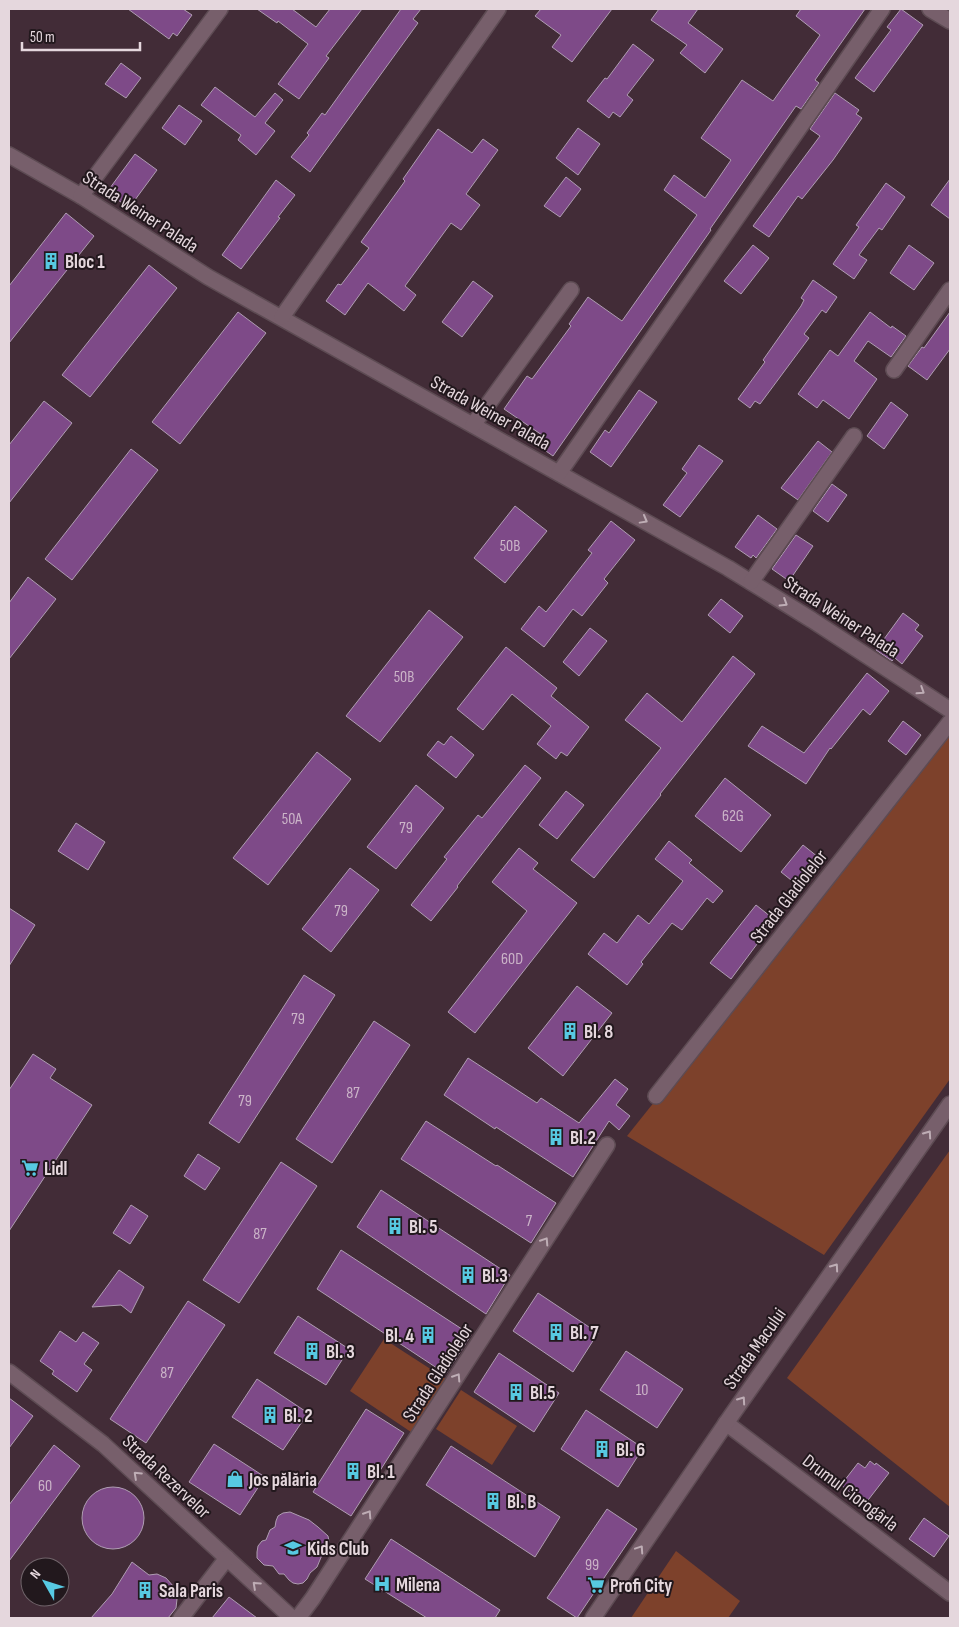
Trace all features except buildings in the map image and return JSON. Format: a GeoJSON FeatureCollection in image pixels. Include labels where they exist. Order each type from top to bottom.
{"type":"FeatureCollection","features":[{"type":"Feature","properties":{"kind":"street"},"geometry":{"type":"LineString","coordinates":[[81,196],[220,9]]}},
{"type":"Feature","properties":{"kind":"street"},"geometry":{"type":"LineString","coordinates":[[282,317],[498,9]]}},
{"type":"Feature","properties":{"kind":"street"},"geometry":{"type":"LineString","coordinates":[[559,473],[882,9]]}},
{"type":"Feature","properties":{"kind":"street"},"geometry":{"type":"LineString","coordinates":[[930,9],[950,22]]}},
{"type":"Feature","properties":{"kind":"street","name":"Strada Weiner Palada"},"geometry":{"type":"LineString","coordinates":[[9,155],[81,196],[192,268],[685,543],[751,582],[950,710]]}},
{"type":"Feature","properties":{"kind":"street"},"geometry":{"type":"LineString","coordinates":[[473,425],[570,290]]}},
{"type":"Feature","properties":{"kind":"street"},"geometry":{"type":"LineString","coordinates":[[894,370],[950,290]]}},
{"type":"Feature","properties":{"kind":"street"},"geometry":{"type":"LineString","coordinates":[[751,582],[854,436]]}},
{"type":"Feature","properties":{"kind":"street","name":"Strada Gladiolelor"},"geometry":{"type":"LineString","coordinates":[[656,1096],[950,722]]}},
{"type":"Feature","properties":{"kind":"street","name":"Strada Macului"},"geometry":{"type":"LineString","coordinates":[[593,1618],[726,1423],[950,1104]]}},
{"type":"Feature","properties":{"kind":"street","name":"Strada Gladiolelor"},"geometry":{"type":"LineString","coordinates":[[298,1618],[313,1598],[607,1146]]}},
{"type":"Feature","properties":{"kind":"street","name":"Strada Rezervelor"},"geometry":{"type":"LineString","coordinates":[[9,1372],[103,1444],[292,1618]]}},
{"type":"Feature","properties":{"kind":"street","name":"Drumul Ciorogârla"},"geometry":{"type":"LineString","coordinates":[[726,1423],[950,1593]]}},
{"type":"Feature","properties":{"kind":"street"},"geometry":{"type":"LineString","coordinates":[[181,1618],[227,1558]]}},
{"type":"Feature","properties":{"kind":"shaded area"},"geometry":{"type":"Polygon","coordinates":[[[950,732],[950,1079],[824,1255],[627,1136],[950,732]]]}},
{"type":"Feature","properties":{"kind":"shaded area"},"geometry":{"type":"Polygon","coordinates":[[[950,1150],[950,1507],[787,1378],[950,1150]]]}},
{"type":"Feature","properties":{"kind":"shaded area"},"geometry":{"type":"Polygon","coordinates":[[[384,1339],[446,1379],[411,1432],[350,1391],[384,1339]]]}},
{"type":"Feature","properties":{"kind":"shaded area"},"geometry":{"type":"Polygon","coordinates":[[[461,1390],[517,1426],[492,1465],[436,1429],[461,1390]]]}},
{"type":"Feature","properties":{"kind":"shaded area"},"geometry":{"type":"Polygon","coordinates":[[[676,1551],[740,1601],[728,1618],[631,1618],[676,1551]]]}},
{"type":"Feature","properties":{"kind":"place","name":"Bloc 1"},"geometry":{"type":"Point","coordinates":[51,261]}},
{"type":"Feature","properties":{"kind":"place","name":"Bl. 8"},"geometry":{"type":"Point","coordinates":[570,1031]}},
{"type":"Feature","properties":{"kind":"place","name":"Bl.2"},"geometry":{"type":"Point","coordinates":[556,1137]}},
{"type":"Feature","properties":{"kind":"place","name":"Lidl"},"geometry":{"type":"Point","coordinates":[30,1168]}},
{"type":"Feature","properties":{"kind":"place","name":"Bl. 5"},"geometry":{"type":"Point","coordinates":[395,1226]}},
{"type":"Feature","properties":{"kind":"place","name":"Bl.3"},"geometry":{"type":"Point","coordinates":[468,1275]}},
{"type":"Feature","properties":{"kind":"place","name":"Bl. 7"},"geometry":{"type":"Point","coordinates":[556,1332]}},
{"type":"Feature","properties":{"kind":"place","name":"Bl. 4"},"geometry":{"type":"Point","coordinates":[428,1335]}},
{"type":"Feature","properties":{"kind":"place","name":"Bl. 3"},"geometry":{"type":"Point","coordinates":[312,1351]}},
{"type":"Feature","properties":{"kind":"place","name":"Bl.5"},"geometry":{"type":"Point","coordinates":[516,1392]}},
{"type":"Feature","properties":{"kind":"place","name":"Bl. 2"},"geometry":{"type":"Point","coordinates":[270,1415]}},
{"type":"Feature","properties":{"kind":"place","name":"Bl. 6"},"geometry":{"type":"Point","coordinates":[602,1449]}},
{"type":"Feature","properties":{"kind":"place","name":"Bl. 1"},"geometry":{"type":"Point","coordinates":[353,1471]}},
{"type":"Feature","properties":{"kind":"place","name":"Jos pălăria"},"geometry":{"type":"Point","coordinates":[235,1479]}},
{"type":"Feature","properties":{"kind":"place","name":"Bl. B"},"geometry":{"type":"Point","coordinates":[493,1501]}},
{"type":"Feature","properties":{"kind":"place","name":"Kids Club"},"geometry":{"type":"Point","coordinates":[293,1548]}},
{"type":"Feature","properties":{"kind":"place","name":"Milena"},"geometry":{"type":"Point","coordinates":[382,1584]}},
{"type":"Feature","properties":{"kind":"place","name":"Profi City"},"geometry":{"type":"Point","coordinates":[596,1585]}},
{"type":"Feature","properties":{"kind":"place","name":"Sala Paris"},"geometry":{"type":"Point","coordinates":[145,1590]}}]}
